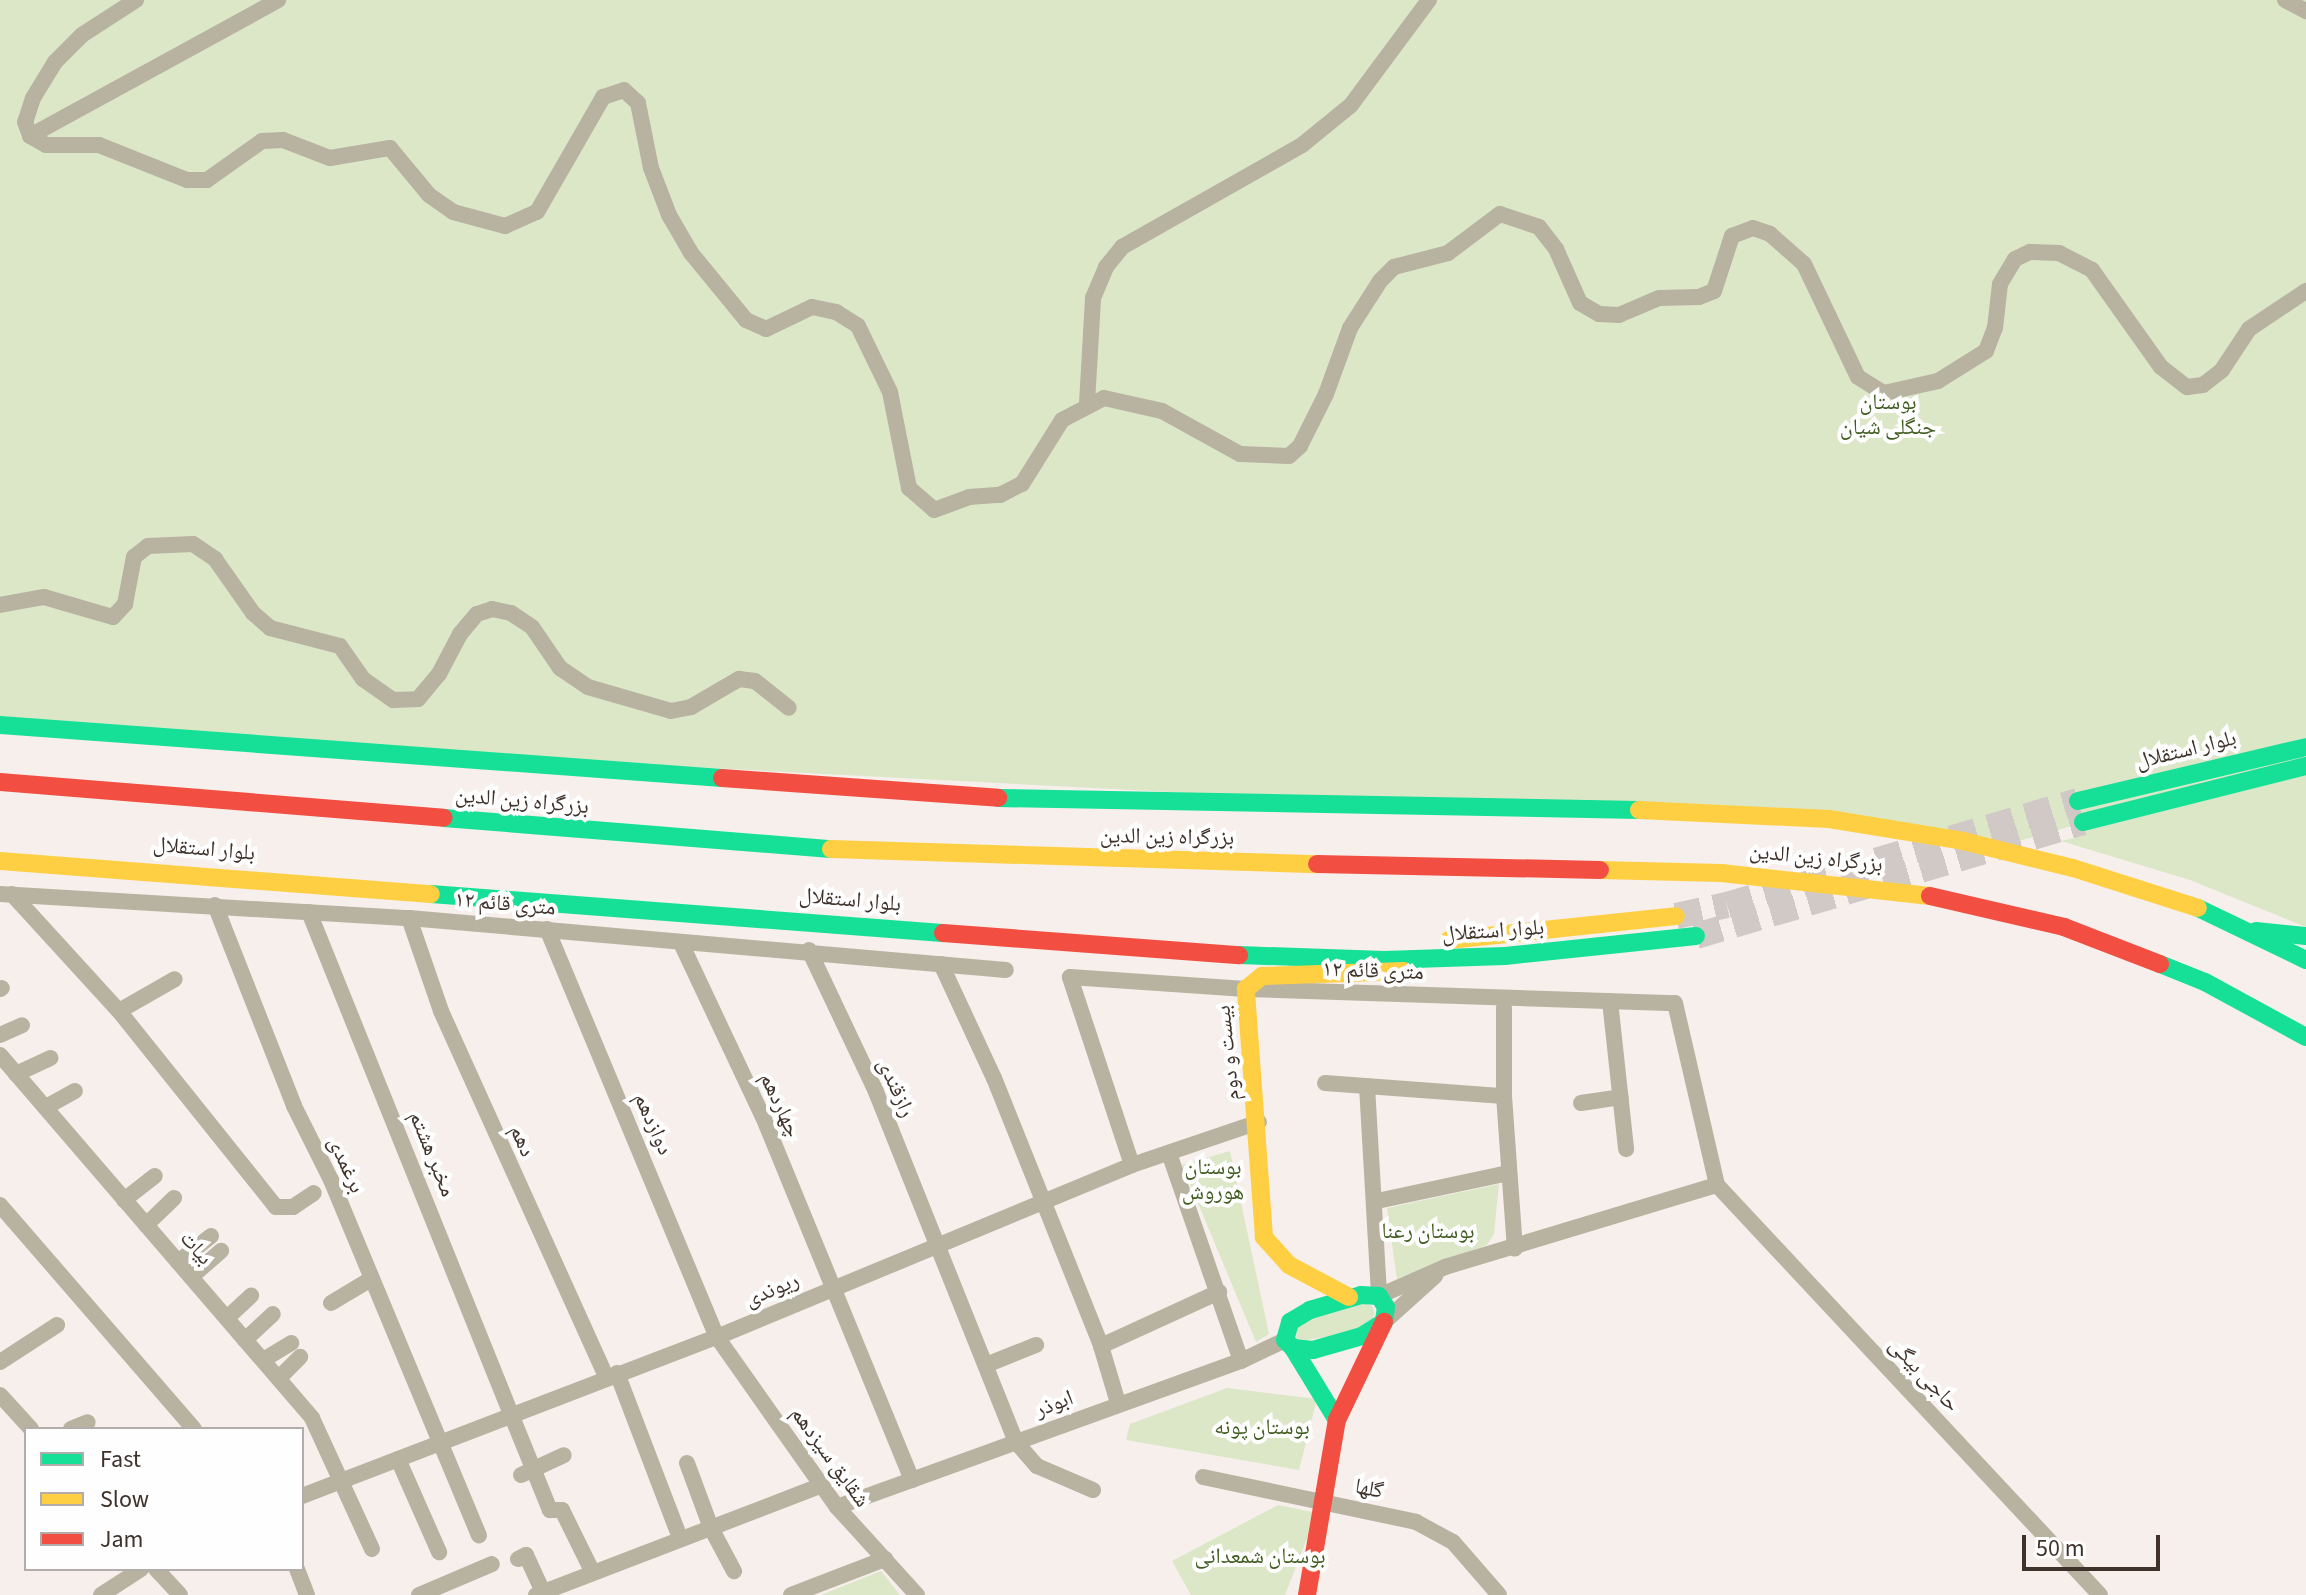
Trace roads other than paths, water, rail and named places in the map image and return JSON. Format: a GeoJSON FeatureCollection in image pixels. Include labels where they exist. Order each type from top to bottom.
{"type":"FeatureCollection","features":[{"type":"Feature","properties":{"kind":"main road","name":"بزرگراه زین الدین"},"geometry":{"type":"LineString","coordinates":[[0,725],[956,795],[1660,810],[1829,819],[1963,841],[2073,868],[2256,931],[2306,960]]}},
{"type":"Feature","properties":{"kind":"main road","name":"بلوار استقلال"},"geometry":{"type":"LineString","coordinates":[[2078,801],[2306,747]]}},
{"type":"Feature","properties":{"kind":"main road","name":"بلوار استقلال"},"geometry":{"type":"LineString","coordinates":[[2083,822],[2306,766]]}},
{"type":"Feature","properties":{"kind":"main road","name":"بزرگراه زین الدین"},"geometry":{"type":"LineString","coordinates":[[0,782],[795,847],[1000,857],[1721,873],[1860,884],[1957,900],[2064,927],[2205,982],[2306,1037]]}},
{"type":"Feature","properties":{"kind":"main road"},"geometry":{"type":"LineString","coordinates":[[0,842],[53,845]]}},
{"type":"Feature","properties":{"kind":"main road","name":"بلوار استقلال"},"geometry":{"type":"LineString","coordinates":[[193,855],[1271,939],[1389,943],[1501,938],[1676,916]]}},
{"type":"Feature","properties":{"kind":"main road","name":"بلوار استقلال"},"geometry":{"type":"LineString","coordinates":[[0,861],[1239,955],[1470,957],[1696,936]]}},
{"type":"Feature","properties":{"kind":"main road"},"geometry":{"type":"LineString","coordinates":[[2256,931],[2306,936]]}},
{"type":"Feature","properties":{"kind":"main road","name":"بیست و دوم"},"geometry":{"type":"LineString","coordinates":[[1349,1297],[1289,1265],[1264,1237],[1259,1122],[1246,989],[1262,976],[1399,972],[1470,957]]}},
{"type":"Feature","properties":{"kind":"main road"},"geometry":{"type":"LineString","coordinates":[[1307,1595],[1327,1502],[1337,1420],[1384,1322],[1386,1307],[1379,1296],[1349,1297],[1290,1322],[1289,1344],[1337,1420]]}},
{"type":"Feature","properties":{"kind":"main road"},"geometry":{"type":"LineString","coordinates":[[1289,1344],[1313,1350],[1362,1336],[1384,1322]]}},
{"type":"Feature","properties":{"kind":"street"},"geometry":{"type":"LineString","coordinates":[[136,0],[82,35],[55,62],[33,98],[25,122],[30,136],[46,145],[99,145],[187,180],[207,180],[262,141],[283,140],[330,158],[390,148],[429,195],[453,212],[505,226],[537,212],[603,97],[624,90],[638,103],[651,168],[669,215],[709,279],[746,320],[766,329],[812,307],[836,312],[858,326],[883,371],[909,488],[920,502],[944,509],[969,497],[1000,495],[1022,484],[1048,436],[1087,403],[1124,399],[1162,411],[1240,454],[1289,456],[1300,446],[1326,394],[1350,328],[1380,281],[1394,267],[1448,253],[1500,214],[1539,227],[1556,249],[1580,303],[1599,314],[1619,315],[1659,298],[1699,297],[1714,291],[1727,266],[1732,236],[1753,228],[1770,234],[1804,264],[1858,377],[1884,393],[1938,381],[1986,351],[1995,328],[2000,284],[2015,259],[2030,252],[2059,253],[2092,270],[2161,367],[2187,387],[2212,377],[2249,329],[2306,291]]}},
{"type":"Feature","properties":{"kind":"street"},"geometry":{"type":"LineString","coordinates":[[30,136],[278,0]]}},
{"type":"Feature","properties":{"kind":"street"},"geometry":{"type":"LineString","coordinates":[[1087,403],[1093,298],[1106,267],[1122,247],[1321,130],[1384,66],[1429,0]]}},
{"type":"Feature","properties":{"kind":"street"},"geometry":{"type":"LineString","coordinates":[[2285,0],[2306,11]]}},
{"type":"Feature","properties":{"kind":"street"},"geometry":{"type":"LineString","coordinates":[[0,605],[44,597],[113,617],[125,604],[134,557],[148,546],[193,544],[215,559],[253,613],[270,628],[340,646],[363,679],[393,700],[418,699],[439,674],[460,634],[477,614],[492,609],[511,613],[532,627],[560,668],[588,687],[671,711],[691,707],[739,679],[755,681],[789,708]]}},
{"type":"Feature","properties":{"kind":"street","name":"۱۲ متری قائم"},"geometry":{"type":"LineString","coordinates":[[6,894],[409,918],[681,943],[809,950],[1006,970]]}},
{"type":"Feature","properties":{"kind":"street","name":"برغمدی"},"geometry":{"type":"LineString","coordinates":[[6,894],[119,1011],[276,1207],[293,1207],[314,1193]]}},
{"type":"Feature","properties":{"kind":"street","name":"برغمدی"},"geometry":{"type":"LineString","coordinates":[[215,905],[252,1007],[479,1535]]}},
{"type":"Feature","properties":{"kind":"street","name":"مخبر هشتم"},"geometry":{"type":"LineString","coordinates":[[309,912],[513,1419],[527,1473],[550,1510],[562,1510],[593,1573]]}},
{"type":"Feature","properties":{"kind":"street","name":"دهم"},"geometry":{"type":"LineString","coordinates":[[409,918],[452,1035],[612,1375],[677,1530]]}},
{"type":"Feature","properties":{"kind":"street","name":"دوازدهم"},"geometry":{"type":"LineString","coordinates":[[547,929],[717,1337]]}},
{"type":"Feature","properties":{"kind":"street","name":"چهاردهم"},"geometry":{"type":"LineString","coordinates":[[681,943],[766,1124],[912,1480]]}},
{"type":"Feature","properties":{"kind":"street","name":"رازقندی"},"geometry":{"type":"LineString","coordinates":[[809,950],[876,1092],[1016,1442]]}},
{"type":"Feature","properties":{"kind":"street"},"geometry":{"type":"LineString","coordinates":[[941,964],[1043,1201],[1101,1346],[1118,1403]]}},
{"type":"Feature","properties":{"kind":"street","name":"۱۲ متری قائم"},"geometry":{"type":"LineString","coordinates":[[1132,1165],[1070,977],[1246,989],[1675,1003],[1717,1185]]}},
{"type":"Feature","properties":{"kind":"street"},"geometry":{"type":"LineString","coordinates":[[119,1011],[175,979]]}},
{"type":"Feature","properties":{"kind":"street"},"geometry":{"type":"LineString","coordinates":[[1610,1001],[1626,1149]]}},
{"type":"Feature","properties":{"kind":"street"},"geometry":{"type":"LineString","coordinates":[[1504,1008],[1504,1096],[1515,1249]]}},
{"type":"Feature","properties":{"kind":"street"},"geometry":{"type":"LineString","coordinates":[[0,1035],[22,1025]]}},
{"type":"Feature","properties":{"kind":"street","name":"بیات"},"geometry":{"type":"LineString","coordinates":[[0,1055],[312,1418],[372,1549]]}},
{"type":"Feature","properties":{"kind":"street"},"geometry":{"type":"LineString","coordinates":[[16,1074],[50,1058]]}},
{"type":"Feature","properties":{"kind":"street"},"geometry":{"type":"LineString","coordinates":[[1325,1083],[1504,1096]]}},
{"type":"Feature","properties":{"kind":"street"},"geometry":{"type":"LineString","coordinates":[[1367,1086],[1377,1201],[1379,1296],[1445,1267],[1515,1249],[1717,1185]]}},
{"type":"Feature","properties":{"kind":"street"},"geometry":{"type":"LineString","coordinates":[[46,1107],[75,1091]]}},
{"type":"Feature","properties":{"kind":"street"},"geometry":{"type":"LineString","coordinates":[[1581,1103],[1621,1097]]}},
{"type":"Feature","properties":{"kind":"street","name":"ریوندی"},"geometry":{"type":"LineString","coordinates":[[304,1495],[439,1443],[513,1419],[612,1375],[717,1337],[1132,1165],[1259,1122]]}},
{"type":"Feature","properties":{"kind":"street"},"geometry":{"type":"LineString","coordinates":[[1169,1153],[1241,1361]]}},
{"type":"Feature","properties":{"kind":"street"},"geometry":{"type":"LineString","coordinates":[[1377,1201],[1509,1173]]}},
{"type":"Feature","properties":{"kind":"street"},"geometry":{"type":"LineString","coordinates":[[124,1200],[155,1176]]}},
{"type":"Feature","properties":{"kind":"street","name":"حاجی بیگی"},"geometry":{"type":"LineString","coordinates":[[1717,1185],[2100,1595]]}},
{"type":"Feature","properties":{"kind":"street"},"geometry":{"type":"LineString","coordinates":[[146,1225],[174,1198]]}},
{"type":"Feature","properties":{"kind":"street"},"geometry":{"type":"LineString","coordinates":[[0,1205],[192,1427]]}},
{"type":"Feature","properties":{"kind":"street"},"geometry":{"type":"LineString","coordinates":[[178,1262],[211,1236]]}},
{"type":"Feature","properties":{"kind":"street"},"geometry":{"type":"LineString","coordinates":[[191,1277],[221,1251]]}},
{"type":"Feature","properties":{"kind":"street"},"geometry":{"type":"LineString","coordinates":[[1384,1322],[1445,1267]]}},
{"type":"Feature","properties":{"kind":"street"},"geometry":{"type":"LineString","coordinates":[[331,1303],[371,1279]]}},
{"type":"Feature","properties":{"kind":"street"},"geometry":{"type":"LineString","coordinates":[[1101,1346],[1219,1292]]}},
{"type":"Feature","properties":{"kind":"street"},"geometry":{"type":"LineString","coordinates":[[227,1318],[251,1296]]}},
{"type":"Feature","properties":{"kind":"street"},"geometry":{"type":"LineString","coordinates":[[245,1340],[273,1314]]}},
{"type":"Feature","properties":{"kind":"street"},"geometry":{"type":"LineString","coordinates":[[0,1362],[57,1325]]}},
{"type":"Feature","properties":{"kind":"street","name":"شقایق سیزدهم"},"geometry":{"type":"LineString","coordinates":[[717,1337],[837,1507],[917,1595]]}},
{"type":"Feature","properties":{"kind":"street","name":"ابوذر"},"geometry":{"type":"LineString","coordinates":[[837,1507],[1118,1403],[1289,1344]]}},
{"type":"Feature","properties":{"kind":"street"},"geometry":{"type":"LineString","coordinates":[[986,1365],[1036,1345]]}},
{"type":"Feature","properties":{"kind":"street"},"geometry":{"type":"LineString","coordinates":[[263,1360],[295,1350],[279,1378]]}},
{"type":"Feature","properties":{"kind":"street"},"geometry":{"type":"LineString","coordinates":[[0,1395],[29,1427]]}},
{"type":"Feature","properties":{"kind":"street"},"geometry":{"type":"LineString","coordinates":[[76,1427],[88,1422]]}},
{"type":"Feature","properties":{"kind":"street"},"geometry":{"type":"LineString","coordinates":[[1016,1442],[1037,1466],[1093,1490]]}},
{"type":"Feature","properties":{"kind":"street"},"geometry":{"type":"LineString","coordinates":[[527,1473],[564,1455]]}},
{"type":"Feature","properties":{"kind":"street"},"geometry":{"type":"LineString","coordinates":[[398,1459],[439,1552]]}},
{"type":"Feature","properties":{"kind":"street"},"geometry":{"type":"LineString","coordinates":[[687,1463],[711,1528],[734,1571]]}},
{"type":"Feature","properties":{"kind":"street","name":"گلها"},"geometry":{"type":"LineString","coordinates":[[1203,1477],[1416,1522],[1453,1542],[1499,1595]]}},
{"type":"Feature","properties":{"kind":"street"},"geometry":{"type":"LineString","coordinates":[[518,1559],[526,1555],[539,1594],[822,1485]]}},
{"type":"Feature","properties":{"kind":"street"},"geometry":{"type":"LineString","coordinates":[[791,1595],[885,1559]]}},
{"type":"Feature","properties":{"kind":"street"},"geometry":{"type":"LineString","coordinates":[[419,1595],[492,1564]]}},
{"type":"Feature","properties":{"kind":"street"},"geometry":{"type":"LineString","coordinates":[[101,1595],[138,1571]]}},
{"type":"Feature","properties":{"kind":"street"},"geometry":{"type":"LineString","coordinates":[[158,1571],[180,1595]]}},
{"type":"Feature","properties":{"kind":"street"},"geometry":{"type":"LineString","coordinates":[[298,1571],[307,1595]]}},
{"type":"Feature","properties":{"kind":"tunnel"},"geometry":{"type":"LineString","coordinates":[[1676,916],[1727,905],[2078,801]]}},
{"type":"Feature","properties":{"kind":"tunnel"},"geometry":{"type":"LineString","coordinates":[[1696,936],[2083,822]]}},
{"type":"Feature","properties":{"kind":"park label","name":"بوستان جنگلی شیان"},"geometry":{"type":"Point","coordinates":[1888,414]}},
{"type":"Feature","properties":{"kind":"park label","name":"بوستان هوروش"},"geometry":{"type":"Point","coordinates":[1213,1180]}},
{"type":"Feature","properties":{"kind":"park label","name":"بوستان رعنا"},"geometry":{"type":"Point","coordinates":[1428,1232]}},
{"type":"Feature","properties":{"kind":"park label","name":"بوستان پونه"},"geometry":{"type":"Point","coordinates":[1262,1428]}},
{"type":"Feature","properties":{"kind":"park label","name":"بوستان شمعدانی"},"geometry":{"type":"Point","coordinates":[1260,1557]}}]}
